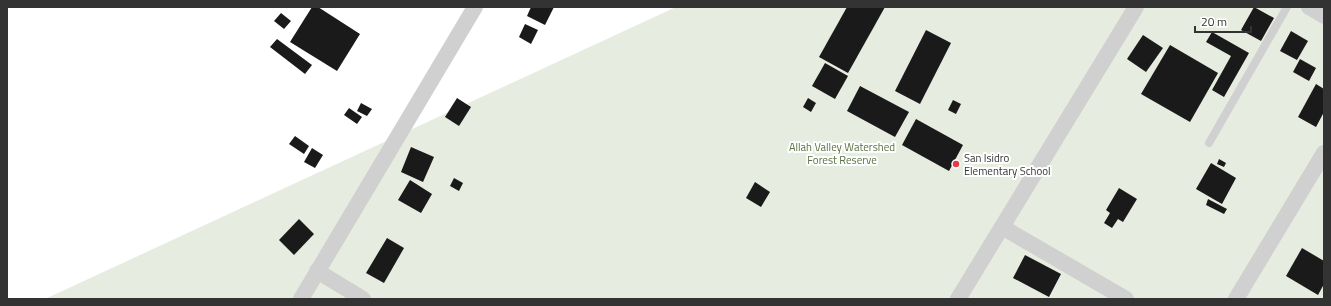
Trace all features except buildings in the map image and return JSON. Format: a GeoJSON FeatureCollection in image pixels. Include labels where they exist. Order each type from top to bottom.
{"type":"FeatureCollection","features":[{"type":"Feature","properties":{"kind":"street"},"geometry":{"type":"LineString","coordinates":[[301,299],[475,7]]}},
{"type":"Feature","properties":{"kind":"street"},"geometry":{"type":"LineString","coordinates":[[958,299],[1136,7]]}},
{"type":"Feature","properties":{"kind":"street"},"geometry":{"type":"LineString","coordinates":[[1309,7],[1324,16]]}},
{"type":"Feature","properties":{"kind":"street"},"geometry":{"type":"LineString","coordinates":[[1236,299],[1324,153]]}},
{"type":"Feature","properties":{"kind":"street"},"geometry":{"type":"LineString","coordinates":[[1002,227],[1126,299]]}},
{"type":"Feature","properties":{"kind":"street"},"geometry":{"type":"LineString","coordinates":[[317,271],[363,299]]}},
{"type":"Feature","properties":{"kind":"lane"},"geometry":{"type":"LineString","coordinates":[[1209,143],[1287,7]]}},
{"type":"Feature","properties":{"kind":"green space","name":"Allah Valley Watershed Forest Reserve"},"geometry":{"type":"Polygon","coordinates":[[[676,7],[1324,7],[1324,299],[45,299],[676,7]]]}},
{"type":"Feature","properties":{"kind":"place","name":"San Isidro Elementary School"},"geometry":{"type":"Point","coordinates":[956,164]}}]}
